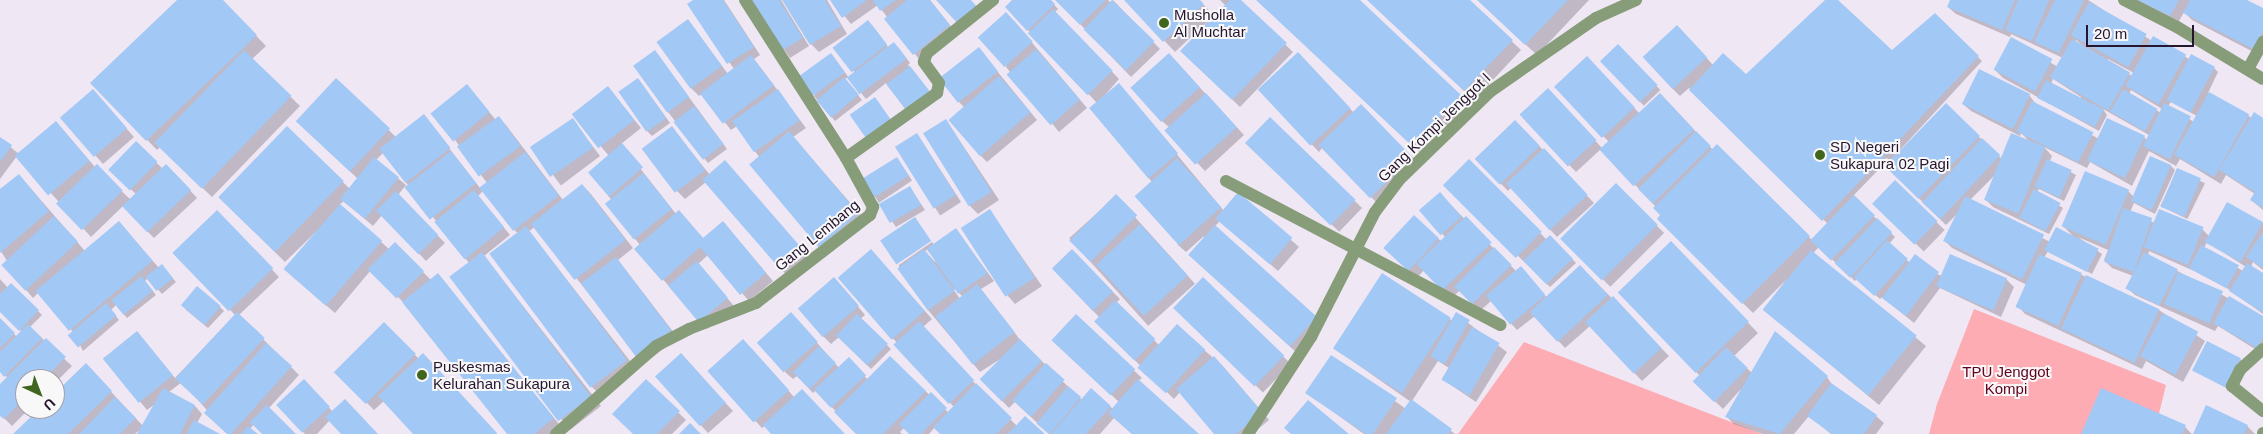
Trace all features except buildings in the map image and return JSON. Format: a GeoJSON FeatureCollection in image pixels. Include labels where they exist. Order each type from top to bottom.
{"type":"FeatureCollection","features":[{"type":"Feature","properties":{"kind":"street","name":"Gang Lembang"},"geometry":{"type":"LineString","coordinates":[[556,434],[656,346],[689,329],[756,303],[870,215],[873,207],[846,158],[745,0]]}},
{"type":"Feature","properties":{"kind":"street"},"geometry":{"type":"LineString","coordinates":[[846,158],[937,93],[939,83],[924,62],[927,53],[993,0]]}},
{"type":"Feature","properties":{"kind":"street","name":"Gang Kompi Jenggot I"},"geometry":{"type":"LineString","coordinates":[[1248,434],[1311,337],[1375,212],[1398,181],[1491,91],[1596,18],[1636,0]]}},
{"type":"Feature","properties":{"kind":"street"},"geometry":{"type":"LineString","coordinates":[[2124,0],[2178,27],[2263,78]]}},
{"type":"Feature","properties":{"kind":"street"},"geometry":{"type":"LineString","coordinates":[[2248,70],[2263,42]]}},
{"type":"Feature","properties":{"kind":"street"},"geometry":{"type":"LineString","coordinates":[[1226,181],[1357,248],[1500,325]]}},
{"type":"Feature","properties":{"kind":"street"},"geometry":{"type":"LineString","coordinates":[[2263,349],[2240,370],[2232,386],[2263,412]]}},
{"type":"Feature","properties":{"kind":"green space","name":"TPU Jenggot Kompi"},"geometry":{"type":"Polygon","coordinates":[[[1974,309],[2166,385],[2154,434],[1929,434],[1937,404],[1974,309]]]}},
{"type":"Feature","properties":{"kind":"green space"},"geometry":{"type":"Polygon","coordinates":[[[1524,342],[1762,434],[1458,434],[1524,342]]]}},
{"type":"Feature","properties":{"kind":"place","name":"Musholla Al Muchtar"},"geometry":{"type":"Point","coordinates":[1164,23]}},
{"type":"Feature","properties":{"kind":"place","name":"SD Negeri Sukapura 02 Pagi"},"geometry":{"type":"Point","coordinates":[1820,155]}},
{"type":"Feature","properties":{"kind":"place","name":"Puskesmas Kelurahan Sukapura"},"geometry":{"type":"Point","coordinates":[422,375]}}]}
